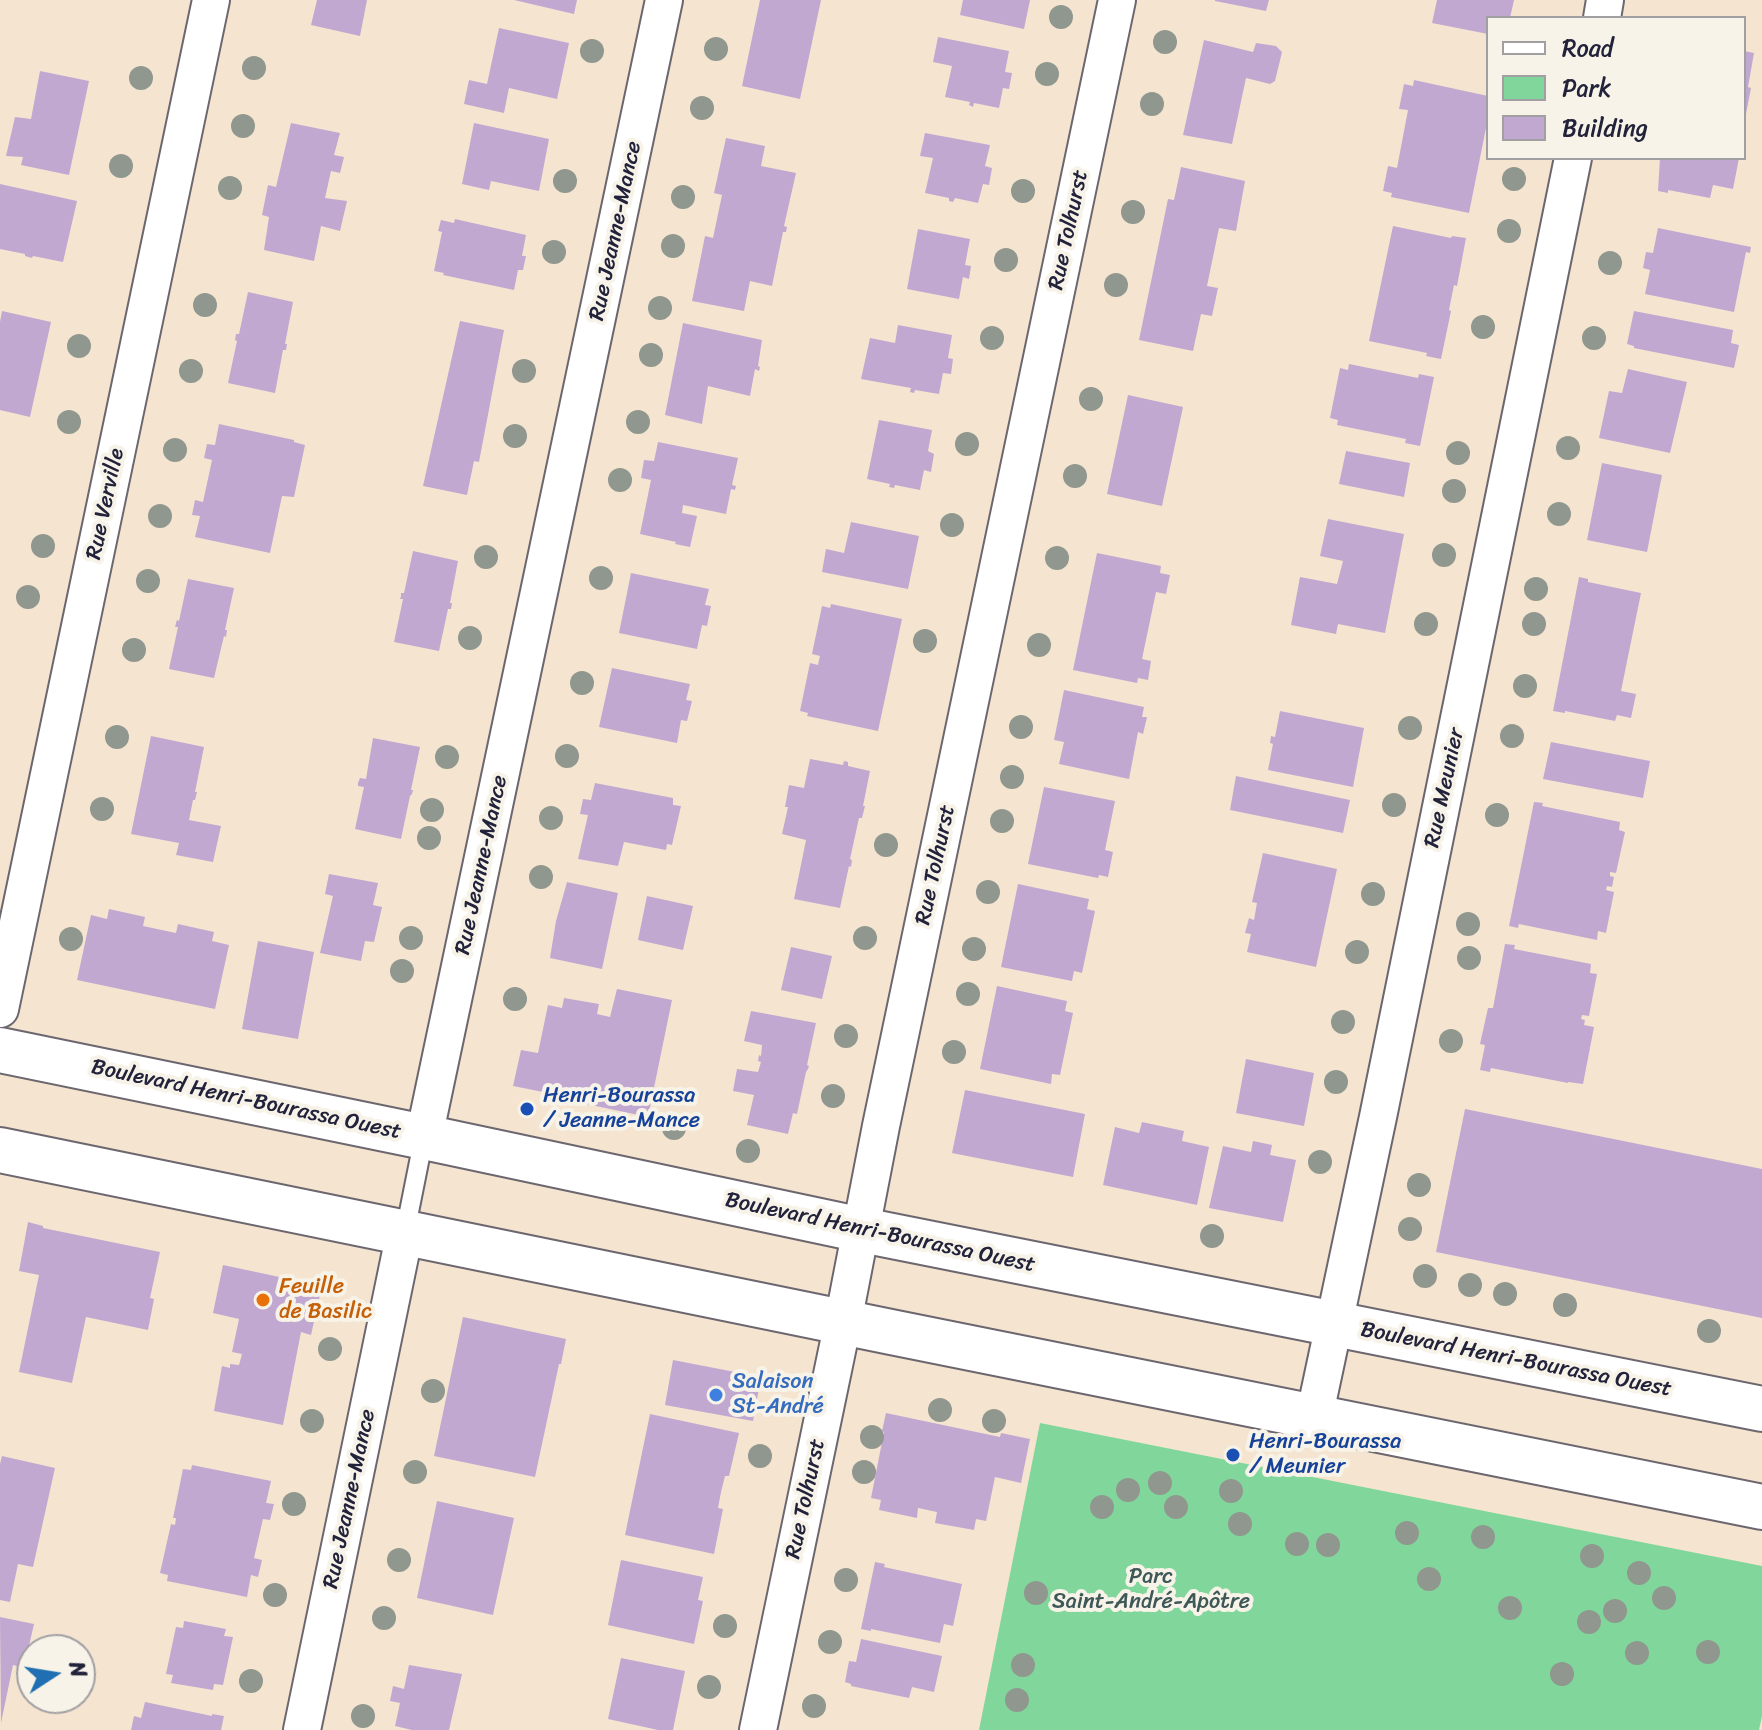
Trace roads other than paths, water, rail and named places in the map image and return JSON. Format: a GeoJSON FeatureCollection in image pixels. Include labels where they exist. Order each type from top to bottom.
{"type":"FeatureCollection","features":[{"type":"Feature","properties":{"kind":"main road","name":"Boulevard Henri-Bourassa Ouest"},"geometry":{"type":"LineString","coordinates":[[0,1050],[862,1230],[1762,1409]]}},
{"type":"Feature","properties":{"kind":"main road"},"geometry":{"type":"LineString","coordinates":[[0,1150],[1762,1507]]}},
{"type":"Feature","properties":{"kind":"street","name":"Rue Verville"},"geometry":{"type":"LineString","coordinates":[[0,1009],[211,0]]}},
{"type":"Feature","properties":{"kind":"street","name":"Rue Jeanne-Mance"},"geometry":{"type":"LineString","coordinates":[[424,1137],[664,0]]}},
{"type":"Feature","properties":{"kind":"street","name":"Rue Tolhurst"},"geometry":{"type":"LineString","coordinates":[[758,1730],[884,1111],[1117,0]]}},
{"type":"Feature","properties":{"kind":"street","name":"Rue Meunier"},"geometry":{"type":"LineString","coordinates":[[1314,1418],[1573,160]]}},
{"type":"Feature","properties":{"kind":"street","name":"Rue Jeanne-Mance"},"geometry":{"type":"LineString","coordinates":[[302,1730],[405,1232]]}},
{"type":"Feature","properties":{"kind":"lane","name":"Rue Jeanne-Mance"},"geometry":{"type":"LineString","coordinates":[[405,1232],[424,1137]]}},
{"type":"Feature","properties":{"kind":"place","name":"Henri-Bourassa / Jeanne-Mance"},"geometry":{"type":"Point","coordinates":[527,1109]}},
{"type":"Feature","properties":{"kind":"place","name":"Feuille de Basilic"},"geometry":{"type":"Point","coordinates":[263,1300]}},
{"type":"Feature","properties":{"kind":"place","name":"Salaison St-André"},"geometry":{"type":"Point","coordinates":[716,1395]}},
{"type":"Feature","properties":{"kind":"place","name":"Henri-Bourassa / Meunier"},"geometry":{"type":"Point","coordinates":[1233,1455]}},
{"type":"Feature","properties":{"kind":"park label","name":"Parc Saint-André-Apôtre"},"geometry":{"type":"Point","coordinates":[1151,1590]}}]}
